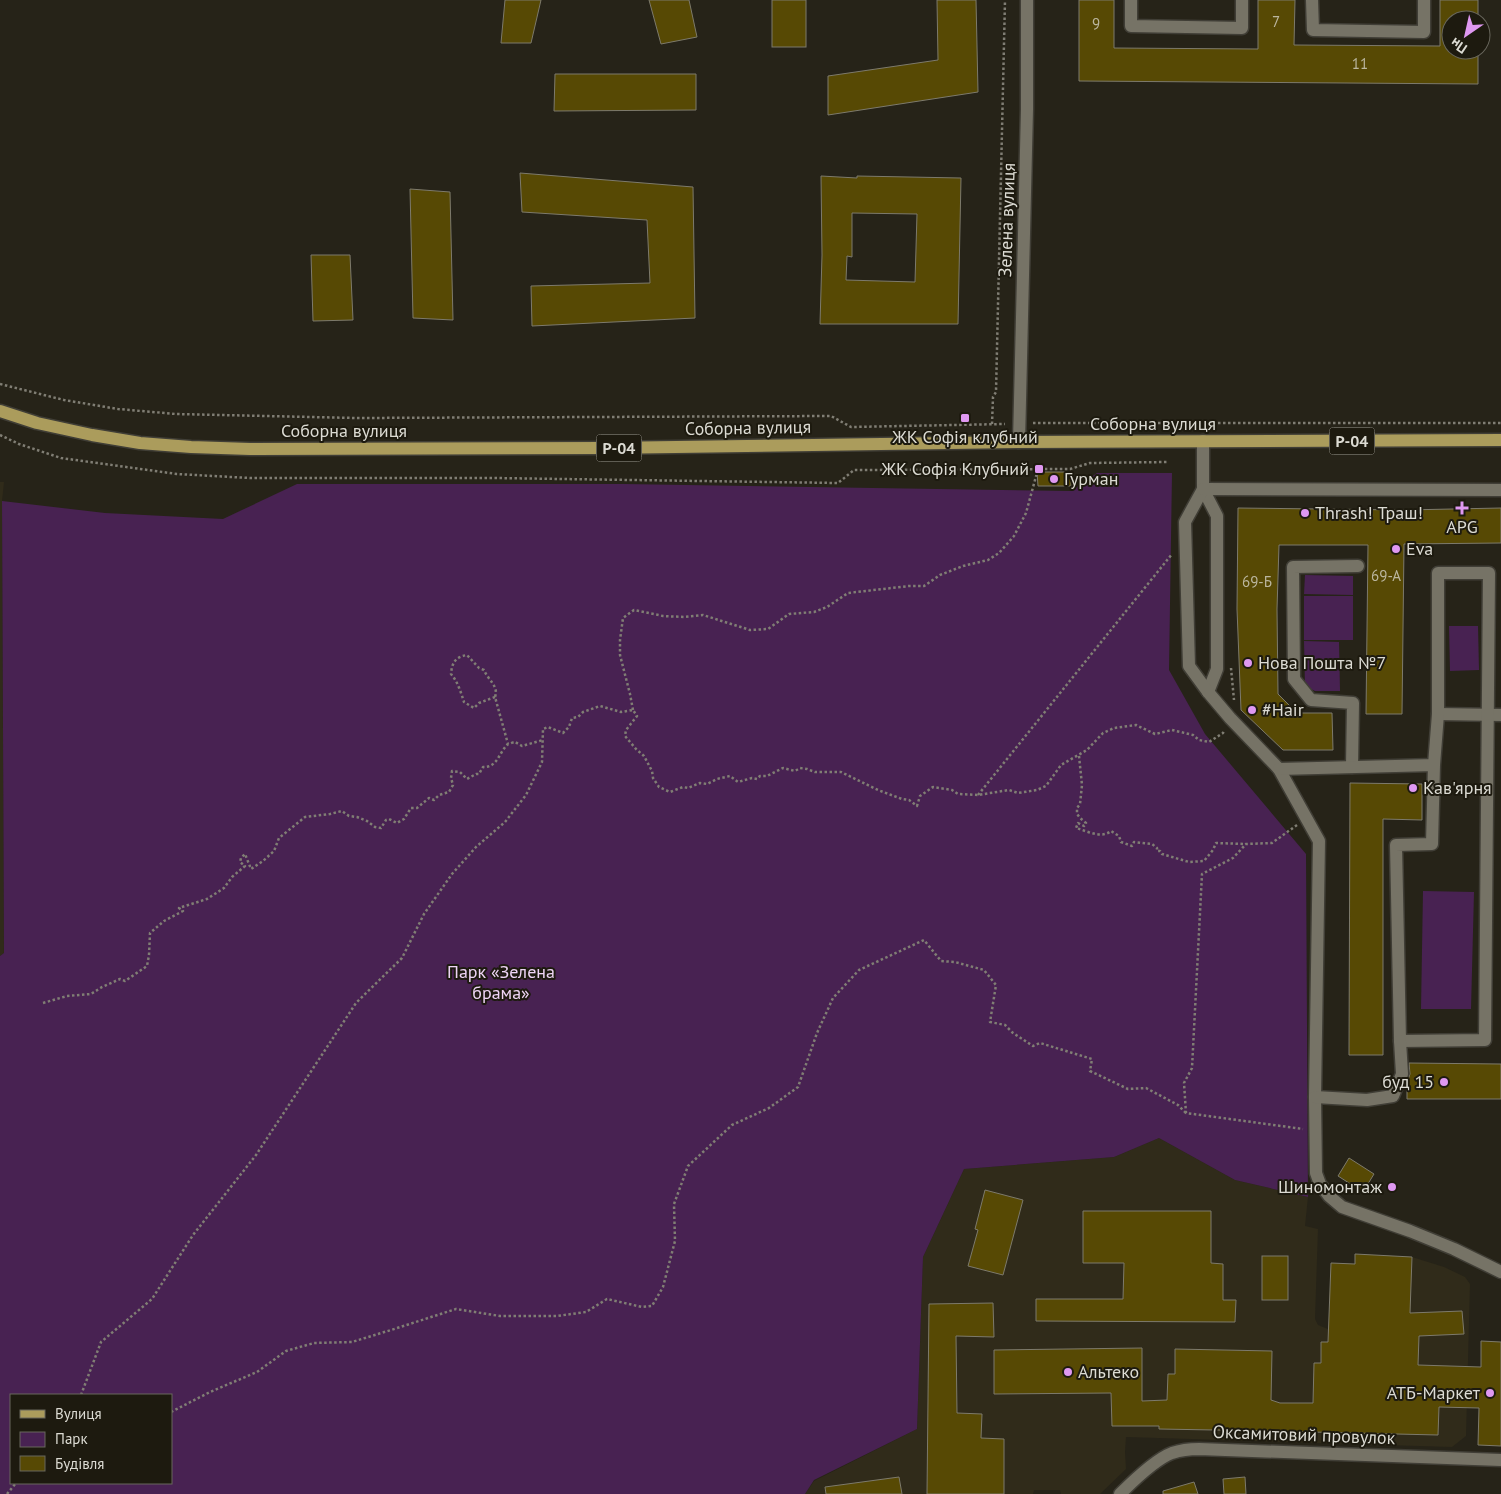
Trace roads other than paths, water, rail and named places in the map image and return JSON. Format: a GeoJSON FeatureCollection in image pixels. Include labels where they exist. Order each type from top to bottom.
{"type":"FeatureCollection","features":[{"type":"Feature","properties":{"kind":"main road","name":"Соборна вулиця"},"geometry":{"type":"LineString","coordinates":[[1,413],[92,435],[191,447],[230,448],[605,448],[1019,442],[1501,440]]}},
{"type":"Feature","properties":{"kind":"street","name":"Зелена вулиця"},"geometry":{"type":"LineString","coordinates":[[1019,442],[1027,110],[1027,0]]}},
{"type":"Feature","properties":{"kind":"street"},"geometry":{"type":"LineString","coordinates":[[1131,0],[1131,26],[1242,28],[1242,0]]}},
{"type":"Feature","properties":{"kind":"street"},"geometry":{"type":"LineString","coordinates":[[1312,0],[1313,30],[1424,32],[1424,0]]}},
{"type":"Feature","properties":{"kind":"street"},"geometry":{"type":"LineString","coordinates":[[1203,441],[1203,488],[1217,516],[1217,669],[1208,692]]}},
{"type":"Feature","properties":{"kind":"street"},"geometry":{"type":"LineString","coordinates":[[1203,488],[1501,490]]}},
{"type":"Feature","properties":{"kind":"street"},"geometry":{"type":"LineString","coordinates":[[1203,488],[1185,522],[1189,666],[1230,718],[1279,769],[1318,841],[1315,1097],[1316,1173],[1320,1184],[1329,1196],[1342,1207],[1410,1231],[1454,1249],[1501,1272]]}},
{"type":"Feature","properties":{"kind":"street"},"geometry":{"type":"LineString","coordinates":[[1352,767],[1353,703],[1311,700],[1294,679],[1293,567],[1358,566]]}},
{"type":"Feature","properties":{"kind":"street"},"geometry":{"type":"LineString","coordinates":[[1315,1097],[1367,1100],[1393,1096],[1402,1074],[1400,1041],[1396,845],[1432,844],[1434,765],[1438,714],[1438,573],[1489,573],[1485,1040],[1400,1041]]}},
{"type":"Feature","properties":{"kind":"street"},"geometry":{"type":"LineString","coordinates":[[1438,714],[1501,715]]}},
{"type":"Feature","properties":{"kind":"street"},"geometry":{"type":"LineString","coordinates":[[1279,769],[1434,765]]}},
{"type":"Feature","properties":{"kind":"street","name":"Оксамитовий провулок"},"geometry":{"type":"LineString","coordinates":[[1120,1494],[1152,1465],[1169,1454],[1183,1449],[1501,1460]]}},
{"type":"Feature","properties":{"kind":"place","name":"ЖК Софія клубний"},"geometry":{"type":"Point","coordinates":[965,418]}},
{"type":"Feature","properties":{"kind":"place","name":"ЖК Софія Клубний"},"geometry":{"type":"Point","coordinates":[1039,469]}},
{"type":"Feature","properties":{"kind":"place","name":"Гурман"},"geometry":{"type":"Point","coordinates":[1054,479]}},
{"type":"Feature","properties":{"kind":"place","name":"APG"},"geometry":{"type":"Point","coordinates":[1462,508]}},
{"type":"Feature","properties":{"kind":"place","name":"Thrash! Траш!"},"geometry":{"type":"Point","coordinates":[1305,513]}},
{"type":"Feature","properties":{"kind":"place","name":"Eva"},"geometry":{"type":"Point","coordinates":[1396,549]}},
{"type":"Feature","properties":{"kind":"place","name":"Нова Пошта №7"},"geometry":{"type":"Point","coordinates":[1248,663]}},
{"type":"Feature","properties":{"kind":"place","name":"#Hair"},"geometry":{"type":"Point","coordinates":[1252,710]}},
{"type":"Feature","properties":{"kind":"place","name":"Кав'ярня"},"geometry":{"type":"Point","coordinates":[1413,788]}},
{"type":"Feature","properties":{"kind":"place","name":"буд 15"},"geometry":{"type":"Point","coordinates":[1444,1082]}},
{"type":"Feature","properties":{"kind":"place","name":"Шиномонтаж"},"geometry":{"type":"Point","coordinates":[1392,1187]}},
{"type":"Feature","properties":{"kind":"place","name":"Альтеко"},"geometry":{"type":"Point","coordinates":[1068,1372]}},
{"type":"Feature","properties":{"kind":"place","name":"АТБ-Маркет"},"geometry":{"type":"Point","coordinates":[1490,1393]}},
{"type":"Feature","properties":{"kind":"park label","name":"Парк «Зелена брама»"},"geometry":{"type":"Point","coordinates":[501,982]}}]}
